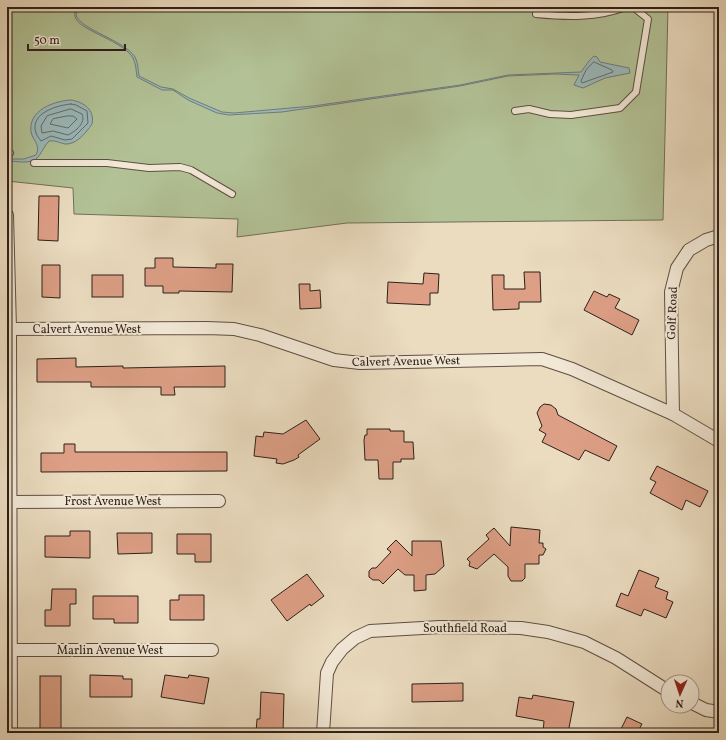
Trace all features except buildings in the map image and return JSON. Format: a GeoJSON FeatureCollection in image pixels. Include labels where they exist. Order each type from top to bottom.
{"type":"FeatureCollection","features":[{"type":"Feature","properties":{"kind":"street"},"geometry":{"type":"LineString","coordinates":[[7,215],[9,329],[9,650],[11,733]]}},
{"type":"Feature","properties":{"kind":"street","name":"Golf Road"},"geometry":{"type":"LineString","coordinates":[[673,414],[671,292],[677,268],[688,250],[706,240],[719,236]]}},
{"type":"Feature","properties":{"kind":"street","name":"Calvert Avenue West"},"geometry":{"type":"LineString","coordinates":[[9,329],[234,329],[260,335],[334,360],[360,363],[542,359],[572,369],[673,414],[719,441]]}},
{"type":"Feature","properties":{"kind":"street","name":"Frost Avenue West"},"geometry":{"type":"LineString","coordinates":[[8,502],[219,501]]}},
{"type":"Feature","properties":{"kind":"street","name":"Southfield Road"},"geometry":{"type":"LineString","coordinates":[[323,733],[327,673],[332,662],[342,649],[354,638],[370,631],[447,627],[521,628],[548,632],[584,642],[616,658],[660,686]]}},
{"type":"Feature","properties":{"kind":"street","name":"Marlin Avenue West"},"geometry":{"type":"LineString","coordinates":[[9,650],[212,650]]}},
{"type":"Feature","properties":{"kind":"street"},"geometry":{"type":"LineString","coordinates":[[700,707],[706,710],[719,712]]}},
{"type":"Feature","properties":{"kind":"lane"},"geometry":{"type":"LineString","coordinates":[[536,14],[586,16],[614,11],[626,7]]}},
{"type":"Feature","properties":{"kind":"lane"},"geometry":{"type":"LineString","coordinates":[[515,111],[529,110],[550,114],[571,115],[620,108],[636,92],[648,19],[633,7]]}},
{"type":"Feature","properties":{"kind":"lane"},"geometry":{"type":"LineString","coordinates":[[34,164],[107,163],[148,168],[180,167],[191,170],[232,194]]}},
{"type":"Feature","properties":{"kind":"green space"},"geometry":{"type":"Polygon","coordinates":[[[7,7],[668,7],[663,220],[347,223],[237,237],[238,219],[74,214],[73,188],[7,181],[7,7]]]}},
{"type":"Feature","properties":{"kind":"water"},"geometry":{"type":"Polygon","coordinates":[[[75,7],[78,7],[76,15],[86,26],[122,45],[130,51],[136,59],[139,76],[161,87],[173,89],[189,98],[222,112],[234,113],[313,106],[460,85],[508,75],[581,72],[594,56],[597,57],[600,62],[629,68],[630,73],[605,78],[583,88],[574,85],[579,75],[555,74],[508,76],[460,86],[282,112],[229,115],[217,113],[188,100],[173,90],[162,90],[137,77],[134,60],[128,52],[80,24],[75,18],[75,7]]]}},
{"type":"Feature","properties":{"kind":"water"},"geometry":{"type":"Polygon","coordinates":[[[71,100],[84,105],[88,108],[92,115],[92,124],[80,138],[69,144],[49,141],[38,157],[32,161],[7,161],[7,159],[24,159],[36,155],[38,148],[31,132],[31,124],[34,118],[38,112],[50,105],[57,102],[71,100]]]}}]}
